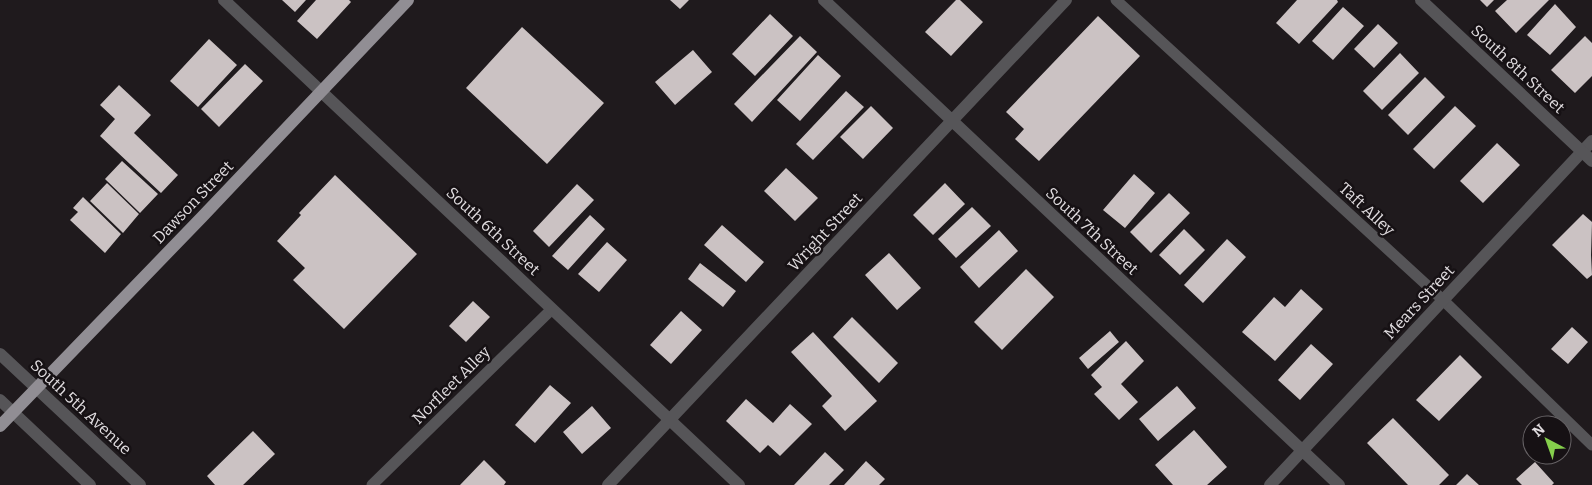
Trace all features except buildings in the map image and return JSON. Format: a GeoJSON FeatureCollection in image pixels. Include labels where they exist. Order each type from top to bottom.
{"type":"FeatureCollection","features":[{"type":"Feature","properties":{"kind":"main road","name":"Dawson Street"},"geometry":{"type":"LineString","coordinates":[[0,426],[209,210],[408,0]]}},
{"type":"Feature","properties":{"kind":"street","name":"South 6th Street"},"geometry":{"type":"LineString","coordinates":[[224,0],[739,485]]}},
{"type":"Feature","properties":{"kind":"street","name":"South 7th Street"},"geometry":{"type":"LineString","coordinates":[[824,0],[1339,485]]}},
{"type":"Feature","properties":{"kind":"street","name":"Wright Street"},"geometry":{"type":"LineString","coordinates":[[608,485],[1066,0]]}},
{"type":"Feature","properties":{"kind":"street","name":"South 8th Street"},"geometry":{"type":"LineString","coordinates":[[1421,0],[1592,161]]}},
{"type":"Feature","properties":{"kind":"street","name":"Mears Street"},"geometry":{"type":"LineString","coordinates":[[1270,485],[1592,141]]}},
{"type":"Feature","properties":{"kind":"street","name":"South 5th Avenue"},"geometry":{"type":"LineString","coordinates":[[0,354],[140,485]]}},
{"type":"Feature","properties":{"kind":"street"},"geometry":{"type":"LineString","coordinates":[[0,400],[90,485]]}},
{"type":"Feature","properties":{"kind":"lane","name":"Taft Alley"},"geometry":{"type":"LineString","coordinates":[[1116,0],[1443,300],[1592,445]]}},
{"type":"Feature","properties":{"kind":"lane","name":"Norfleet Alley"},"geometry":{"type":"LineString","coordinates":[[372,485],[552,309]]}}]}
